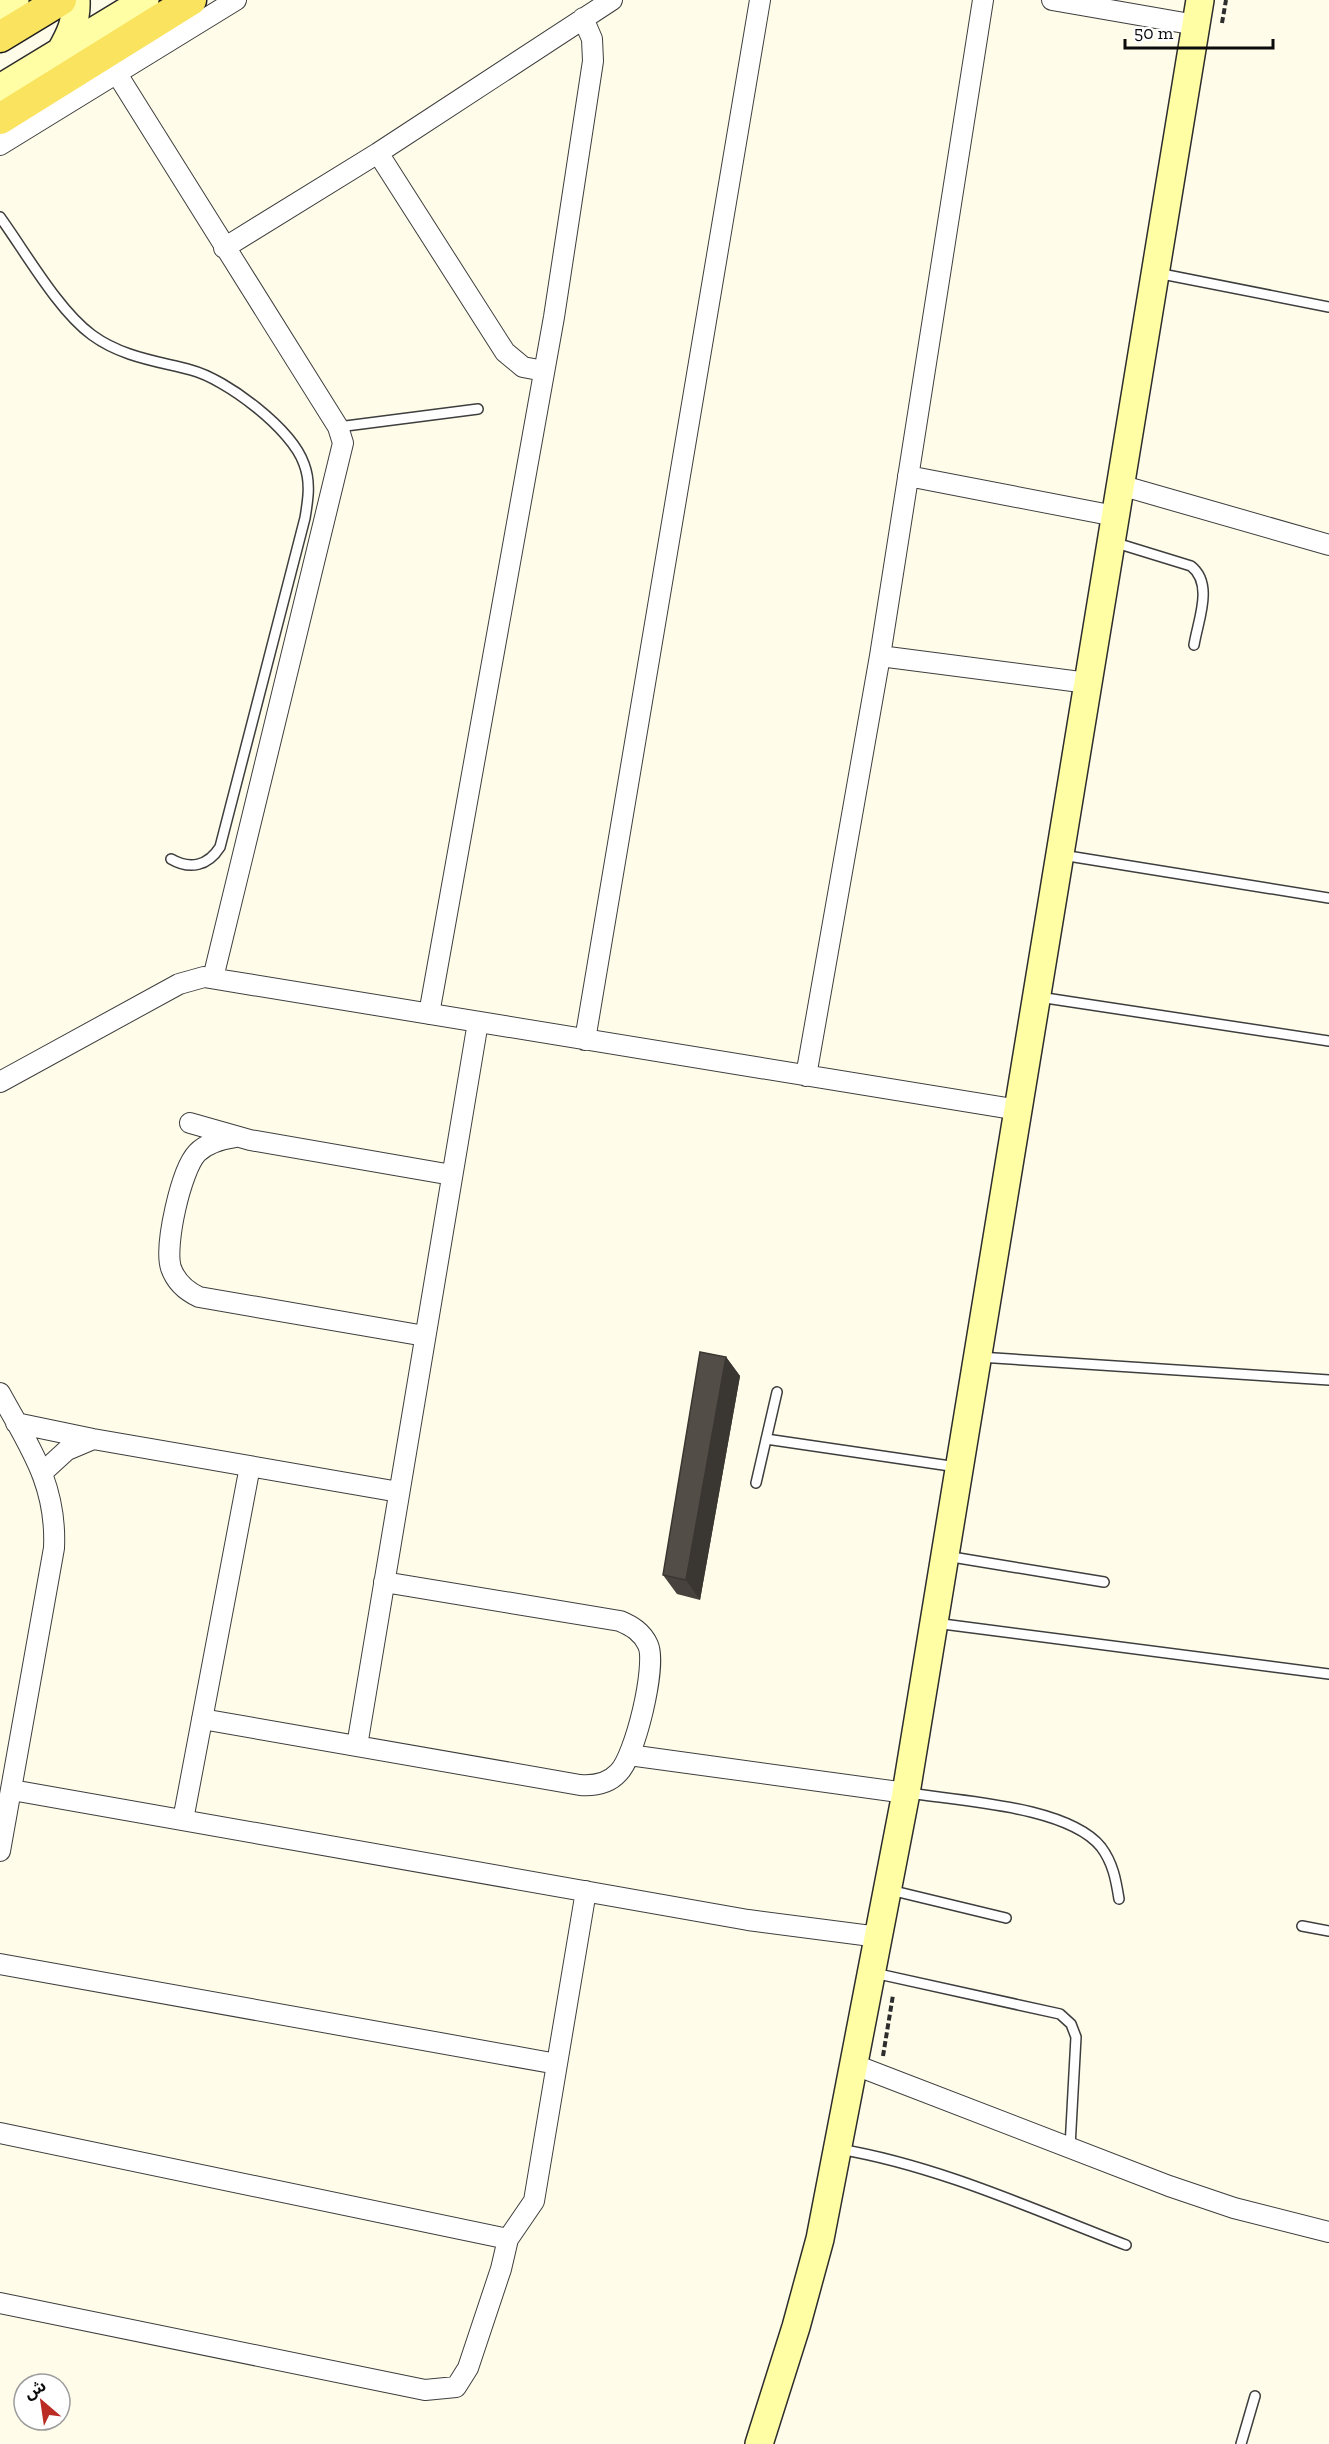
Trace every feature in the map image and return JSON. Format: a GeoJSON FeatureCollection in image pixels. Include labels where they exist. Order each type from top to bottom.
{"type":"FeatureCollection","features":[{"type":"Feature","properties":{"kind":"main road"},"geometry":{"type":"LineString","coordinates":[[0,12],[15,0]]}},
{"type":"Feature","properties":{"kind":"main road"},"geometry":{"type":"LineString","coordinates":[[0,37],[61,0]]}},
{"type":"Feature","properties":{"kind":"main road"},"geometry":{"type":"LineString","coordinates":[[60,52],[71,33],[76,0]]}},
{"type":"Feature","properties":{"kind":"main road"},"geometry":{"type":"LineString","coordinates":[[0,88],[145,0]]}},
{"type":"Feature","properties":{"kind":"main road"},"geometry":{"type":"LineString","coordinates":[[0,119],[191,0]]}},
{"type":"Feature","properties":{"kind":"main road"},"geometry":{"type":"LineString","coordinates":[[759,2444],[808,2283],[839,2149],[906,1793],[1198,13]]}},
{"type":"Feature","properties":{"kind":"street"},"geometry":{"type":"LineString","coordinates":[[0,145],[236,0]]}},
{"type":"Feature","properties":{"kind":"street"},"geometry":{"type":"LineString","coordinates":[[224,248],[378,153],[612,0]]}},
{"type":"Feature","properties":{"kind":"street"},"geometry":{"type":"LineString","coordinates":[[585,1040],[760,0]]}},
{"type":"Feature","properties":{"kind":"street"},"geometry":{"type":"LineString","coordinates":[[806,1076],[880,656],[983,0]]}},
{"type":"Feature","properties":{"kind":"street"},"geometry":{"type":"LineString","coordinates":[[1052,0],[1198,13]]}},
{"type":"Feature","properties":{"kind":"street"},"geometry":{"type":"LineString","coordinates":[[429,1014],[544,371],[593,61],[592,39],[584,18]]}},
{"type":"Feature","properties":{"kind":"street"},"geometry":{"type":"LineString","coordinates":[[117,74],[338,427],[343,443],[341,459],[213,978]]}},
{"type":"Feature","properties":{"kind":"street"},"geometry":{"type":"LineString","coordinates":[[378,153],[510,358],[524,367],[544,371]]}},
{"type":"Feature","properties":{"kind":"street"},"geometry":{"type":"LineString","coordinates":[[908,476],[1113,529]]}},
{"type":"Feature","properties":{"kind":"street"},"geometry":{"type":"LineString","coordinates":[[1120,485],[1329,546]]}},
{"type":"Feature","properties":{"kind":"street"},"geometry":{"type":"LineString","coordinates":[[880,656],[1088,683]]}},
{"type":"Feature","properties":{"kind":"street"},"geometry":{"type":"LineString","coordinates":[[0,1082],[179,984],[196,977],[1018,1110]]}},
{"type":"Feature","properties":{"kind":"street"},"geometry":{"type":"LineString","coordinates":[[357,1746],[478,1022]]}},
{"type":"Feature","properties":{"kind":"street"},"geometry":{"type":"LineString","coordinates":[[190,1124],[235,1137],[452,1175]]}},
{"type":"Feature","properties":{"kind":"street"},"geometry":{"type":"LineString","coordinates":[[235,1137],[206,1146],[191,1160],[186,1172],[179,1196],[169,1258],[178,1282],[199,1297],[425,1336]]}},
{"type":"Feature","properties":{"kind":"street"},"geometry":{"type":"LineString","coordinates":[[0,1393],[43,1472],[54,1514],[54,1548],[7,1793],[0,1851]]}},
{"type":"Feature","properties":{"kind":"street"},"geometry":{"type":"LineString","coordinates":[[16,1423],[93,1439],[399,1492]]}},
{"type":"Feature","properties":{"kind":"street"},"geometry":{"type":"LineString","coordinates":[[43,1472],[67,1450],[93,1439]]}},
{"type":"Feature","properties":{"kind":"street"},"geometry":{"type":"LineString","coordinates":[[183,1820],[250,1466]]}},
{"type":"Feature","properties":{"kind":"street"},"geometry":{"type":"LineString","coordinates":[[202,1719],[590,1786],[610,1780],[625,1765],[630,1755],[650,1671],[648,1645],[637,1630],[620,1621],[384,1582]]}},
{"type":"Feature","properties":{"kind":"street"},"geometry":{"type":"LineString","coordinates":[[630,1755],[906,1793]]}},
{"type":"Feature","properties":{"kind":"street"},"geometry":{"type":"LineString","coordinates":[[7,1793],[183,1820],[748,1920],[879,1937]]}},
{"type":"Feature","properties":{"kind":"street"},"geometry":{"type":"LineString","coordinates":[[0,2303],[425,2390],[456,2387],[468,2368],[501,2269],[508,2239],[534,2201],[586,1891]]}},
{"type":"Feature","properties":{"kind":"street"},"geometry":{"type":"LineString","coordinates":[[0,1964],[557,2064]]}},
{"type":"Feature","properties":{"kind":"street"},"geometry":{"type":"LineString","coordinates":[[855,2065],[1234,2208],[1329,2232]]}},
{"type":"Feature","properties":{"kind":"street"},"geometry":{"type":"LineString","coordinates":[[0,2133],[508,2239]]}},
{"type":"Feature","properties":{"kind":"lane"},"geometry":{"type":"LineString","coordinates":[[0,217],[81,326],[120,350],[159,364],[190,370],[229,388],[283,433],[298,451],[307,472],[309,495],[305,518],[220,847],[209,860],[201,864],[186,865],[171,859]]}},
{"type":"Feature","properties":{"kind":"lane"},"geometry":{"type":"LineString","coordinates":[[1157,273],[1329,307]]}},
{"type":"Feature","properties":{"kind":"lane"},"geometry":{"type":"LineString","coordinates":[[338,427],[478,409]]}},
{"type":"Feature","properties":{"kind":"lane"},"geometry":{"type":"LineString","coordinates":[[1113,529],[1191,566],[1199,573],[1204,587],[1194,645]]}},
{"type":"Feature","properties":{"kind":"lane"},"geometry":{"type":"LineString","coordinates":[[1060,855],[1329,898]]}},
{"type":"Feature","properties":{"kind":"lane"},"geometry":{"type":"LineString","coordinates":[[1037,997],[1329,1041]]}},
{"type":"Feature","properties":{"kind":"lane"},"geometry":{"type":"LineString","coordinates":[[976,1357],[1329,1380]]}},
{"type":"Feature","properties":{"kind":"lane"},"geometry":{"type":"LineString","coordinates":[[756,1483],[777,1392]]}},
{"type":"Feature","properties":{"kind":"lane"},"geometry":{"type":"LineString","coordinates":[[766,1439],[958,1467]]}},
{"type":"Feature","properties":{"kind":"lane"},"geometry":{"type":"LineString","coordinates":[[944,1556],[1104,1582]]}},
{"type":"Feature","properties":{"kind":"lane"},"geometry":{"type":"LineString","coordinates":[[933,1623],[1329,1674]]}},
{"type":"Feature","properties":{"kind":"lane"},"geometry":{"type":"LineString","coordinates":[[906,1793],[986,1804],[1053,1818],[1079,1828],[1100,1847],[1114,1871],[1119,1899]]}},
{"type":"Feature","properties":{"kind":"lane"},"geometry":{"type":"LineString","coordinates":[[888,1890],[1006,1918]]}},
{"type":"Feature","properties":{"kind":"lane"},"geometry":{"type":"LineString","coordinates":[[1302,1926],[1329,1931]]}},
{"type":"Feature","properties":{"kind":"lane"},"geometry":{"type":"LineString","coordinates":[[872,1973],[1060,2014],[1071,2024],[1076,2037],[1070,2147]]}},
{"type":"Feature","properties":{"kind":"lane"},"geometry":{"type":"LineString","coordinates":[[839,2149],[896,2160],[944,2175],[1126,2246]]}},
{"type":"Feature","properties":{"kind":"lane"},"geometry":{"type":"LineString","coordinates":[[1241,2444],[1255,2396]]}},
{"type":"Feature","properties":{"kind":"building"},"geometry":{"type":"Polygon","coordinates":[[[700,1352],[726,1357],[686,1580],[663,1575],[700,1352]]]}}]}
